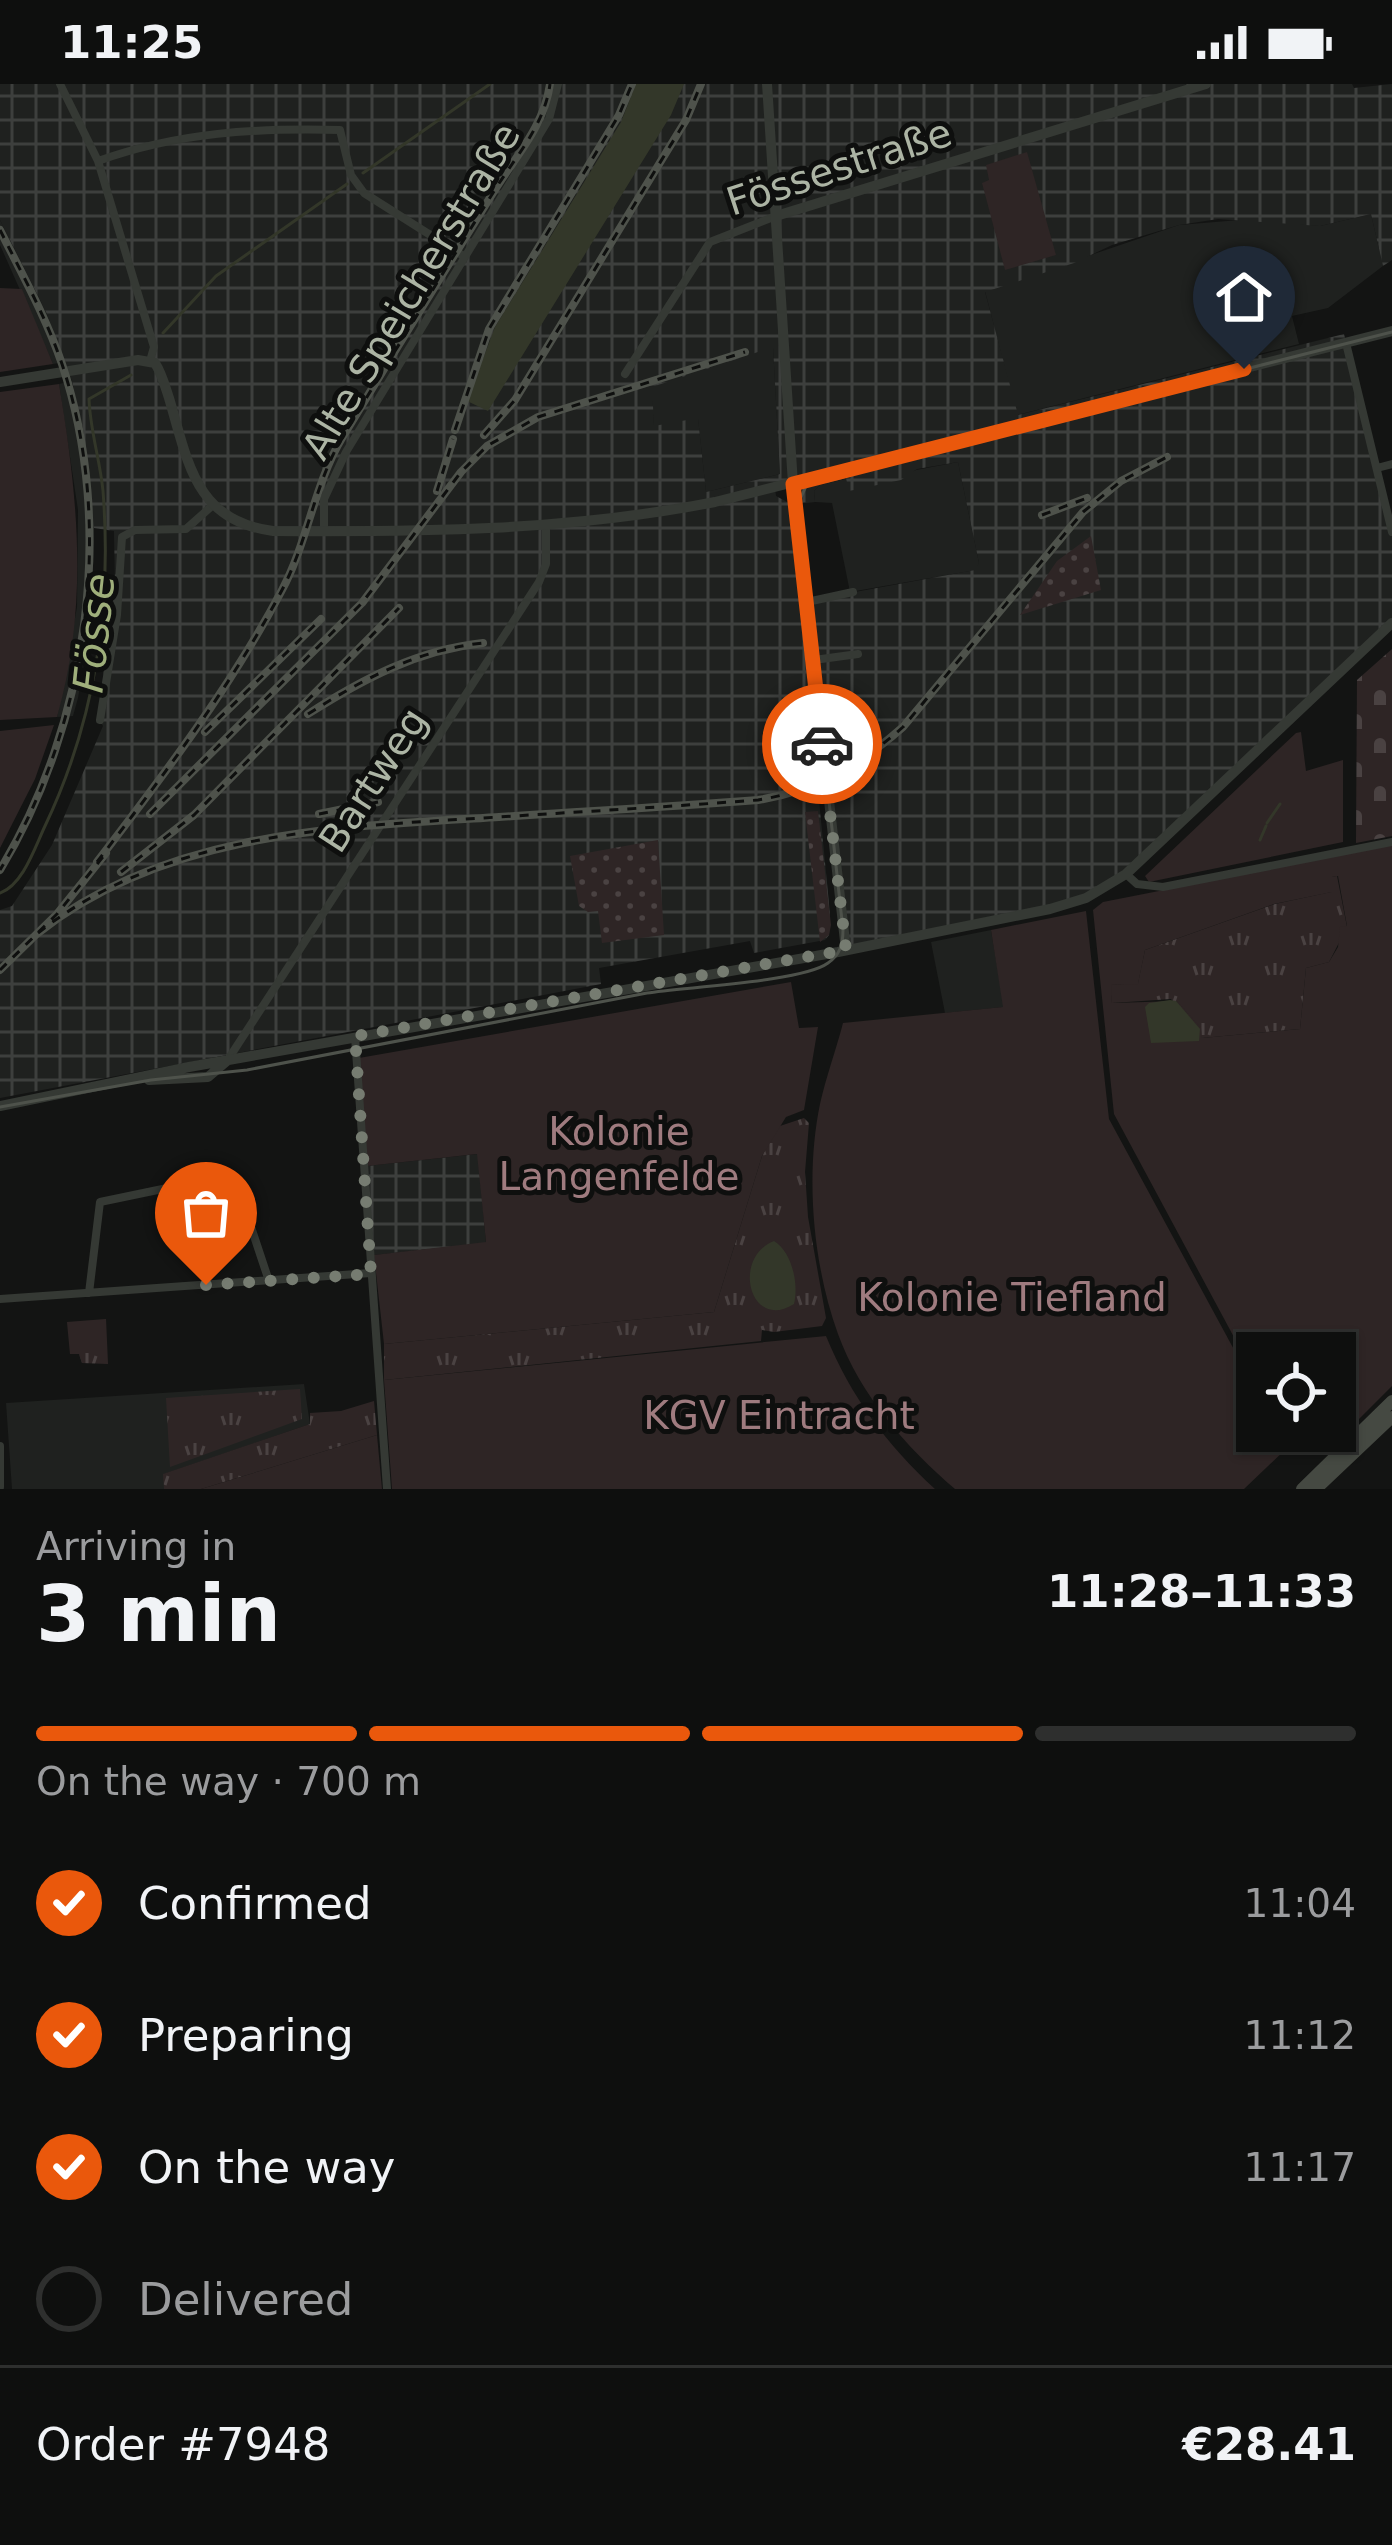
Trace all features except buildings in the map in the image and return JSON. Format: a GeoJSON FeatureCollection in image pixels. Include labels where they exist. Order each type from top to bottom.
{"type":"FeatureCollection","features":[{"type":"Feature","properties":{"kind":"main road"},"geometry":{"type":"LineString","coordinates":[[1302,1489],[1359,1440],[1392,1401]]}},
{"type":"Feature","properties":{"kind":"main road"},"geometry":{"type":"LineString","coordinates":[[1359,1440],[1392,1417]]}},
{"type":"Feature","properties":{"kind":"main road"},"geometry":{"type":"LineString","coordinates":[[1316,1489],[1345,1453]]}},
{"type":"Feature","properties":{"kind":"street"},"geometry":{"type":"LineString","coordinates":[[60,84],[98,161],[154,347],[150,361]]}},
{"type":"Feature","properties":{"kind":"street","name":"Alte Speicherstraße"},"geometry":{"type":"LineString","coordinates":[[324,531],[325,500],[346,452],[549,119],[559,84]]}},
{"type":"Feature","properties":{"kind":"street"},"geometry":{"type":"LineString","coordinates":[[767,84],[793,484],[846,950]]}},
{"type":"Feature","properties":{"kind":"street","name":"Fössestraße"},"geometry":{"type":"LineString","coordinates":[[626,374],[710,242],[776,216],[1206,84]]}},
{"type":"Feature","properties":{"kind":"street"},"geometry":{"type":"LineString","coordinates":[[98,161],[165,140],[227,130],[340,130],[352,175],[364,193],[465,257]]}},
{"type":"Feature","properties":{"kind":"street"},"geometry":{"type":"LineString","coordinates":[[774,188],[788,200],[808,206]]}},
{"type":"Feature","properties":{"kind":"street"},"geometry":{"type":"LineString","coordinates":[[150,361],[161,372],[195,482],[226,516],[257,529],[546,527],[660,512],[793,484],[1392,331]]}},
{"type":"Feature","properties":{"kind":"street"},"geometry":{"type":"LineString","coordinates":[[1346,343],[1392,532]]}},
{"type":"Feature","properties":{"kind":"street"},"geometry":{"type":"LineString","coordinates":[[0,382],[150,361]]}},
{"type":"Feature","properties":{"kind":"street"},"geometry":{"type":"LineString","coordinates":[[1377,468],[1392,464]]}},
{"type":"Feature","properties":{"kind":"street"},"geometry":{"type":"LineString","coordinates":[[100,720],[117,615],[122,537],[135,530],[186,529],[213,505]]}},
{"type":"Feature","properties":{"kind":"street","name":"Bartweg"},"geometry":{"type":"LineString","coordinates":[[228,1060],[539,582],[546,564],[546,527]]}},
{"type":"Feature","properties":{"kind":"street"},"geometry":{"type":"LineString","coordinates":[[805,602],[853,592]]}},
{"type":"Feature","properties":{"kind":"street"},"geometry":{"type":"LineString","coordinates":[[0,1106],[355,1036],[846,950],[1086,898],[1126,874],[1392,623]]}},
{"type":"Feature","properties":{"kind":"street"},"geometry":{"type":"LineString","coordinates":[[812,660],[858,654]]}},
{"type":"Feature","properties":{"kind":"street"},"geometry":{"type":"LineString","coordinates":[[1126,874],[1137,884],[1163,886],[1392,842]]}},
{"type":"Feature","properties":{"kind":"street"},"geometry":{"type":"LineString","coordinates":[[355,1036],[387,1489]]}},
{"type":"Feature","properties":{"kind":"street"},"geometry":{"type":"LineString","coordinates":[[88,1293],[100,1202],[226,1177],[236,1181],[269,1281]]}},
{"type":"Feature","properties":{"kind":"street"},"geometry":{"type":"LineString","coordinates":[[0,1299],[371,1274]]}},
{"type":"Feature","properties":{"kind":"street"},"geometry":{"type":"LineString","coordinates":[[0,1446],[0,1487]]}},
{"type":"Feature","properties":{"kind":"shaded area"},"geometry":{"type":"Polygon","coordinates":[[[0,84],[56,84],[73,115],[59,84],[1352,84],[1354,88],[1392,84],[1392,260],[1383,266],[1371,214],[1320,226],[1218,219],[1112,245],[1074,263],[985,292],[1018,415],[1344,334],[1392,532],[1392,623],[1126,874],[1086,898],[846,950],[806,601],[975,570],[979,563],[958,462],[917,469],[901,480],[849,491],[846,478],[820,485],[814,491],[815,502],[795,503],[792,484],[775,489],[776,496],[789,503],[794,541],[830,914],[825,940],[754,953],[750,941],[599,968],[601,984],[0,1098],[0,910],[12,906],[52,845],[103,726],[98,717],[115,584],[114,531],[94,528],[83,429],[72,381],[46,312],[0,220],[0,84]],[[773,347],[652,387],[654,426],[698,418],[706,492],[780,474],[773,347]]]}},
{"type":"Feature","properties":{"kind":"shaded area"},"geometry":{"type":"Polygon","coordinates":[[[636,84],[684,84],[671,115],[488,411],[467,401],[495,327],[621,122],[636,84]]]}},
{"type":"Feature","properties":{"kind":"shaded area"},"geometry":{"type":"Polygon","coordinates":[[[1371,214],[1383,266],[1328,308],[1292,316],[1299,344],[1017,415],[985,291],[1179,225],[1251,219],[1320,226],[1371,214]]]}},
{"type":"Feature","properties":{"kind":"shaded area"},"geometry":{"type":"Polygon","coordinates":[[[0,220],[65,362],[53,364],[0,245],[0,220]]]}},
{"type":"Feature","properties":{"kind":"shaded area"},"geometry":{"type":"Polygon","coordinates":[[[773,346],[780,474],[706,492],[698,419],[654,427],[651,387],[773,346]]]}},
{"type":"Feature","properties":{"kind":"shaded area"},"geometry":{"type":"Polygon","coordinates":[[[72,381],[94,508],[94,555],[78,698],[73,716],[57,717],[77,607],[78,510],[59,384],[72,381]]]}},
{"type":"Feature","properties":{"kind":"shaded area"},"geometry":{"type":"Polygon","coordinates":[[[958,462],[979,563],[976,570],[850,592],[832,503],[815,502],[814,491],[849,478],[900,477],[958,462]]]}},
{"type":"Feature","properties":{"kind":"shaded area"},"geometry":{"type":"Polygon","coordinates":[[[991,930],[1004,1007],[945,1013],[931,942],[991,930]]]}},
{"type":"Feature","properties":{"kind":"shaded area"},"geometry":{"type":"Polygon","coordinates":[[[1170,1000],[1200,1029],[1199,1041],[1151,1043],[1145,1007],[1170,1000]]]}},
{"type":"Feature","properties":{"kind":"shaded area"},"geometry":{"type":"Polygon","coordinates":[[[478,1154],[486,1243],[374,1255],[367,1166],[478,1154]]]}},
{"type":"Feature","properties":{"kind":"shaded area"},"geometry":{"type":"Polygon","coordinates":[[[774,1241],[790,1260],[796,1287],[794,1304],[779,1310],[757,1301],[750,1276],[761,1250],[774,1241]]]}},
{"type":"Feature","properties":{"kind":"shaded area"},"geometry":{"type":"Polygon","coordinates":[[[304,1384],[310,1424],[164,1474],[164,1489],[12,1489],[6,1403],[304,1384]]]}},
{"type":"Feature","properties":{"kind":"green space"},"geometry":{"type":"Polygon","coordinates":[[[1027,152],[1056,255],[1005,270],[982,183],[989,180],[986,165],[1027,152]]]}},
{"type":"Feature","properties":{"kind":"green space"},"geometry":{"type":"Polygon","coordinates":[[[0,288],[22,289],[53,364],[0,372],[0,288]]]}},
{"type":"Feature","properties":{"kind":"green space"},"geometry":{"type":"Polygon","coordinates":[[[59,384],[77,551],[67,675],[57,717],[0,720],[0,392],[59,384]]]}},
{"type":"Feature","properties":{"kind":"green space"},"geometry":{"type":"Polygon","coordinates":[[[1091,536],[1101,590],[1020,615],[1057,561],[1091,536]]]}},
{"type":"Feature","properties":{"kind":"green space"},"geometry":{"type":"Polygon","coordinates":[[[1392,649],[1392,836],[1356,843],[1357,680],[1392,649]]]}},
{"type":"Feature","properties":{"kind":"green space"},"geometry":{"type":"Polygon","coordinates":[[[54,725],[35,779],[0,848],[0,731],[54,725]]]}},
{"type":"Feature","properties":{"kind":"green space"},"geometry":{"type":"Polygon","coordinates":[[[1301,732],[1306,771],[1343,760],[1343,842],[1149,882],[1145,876],[1301,732]]]}},
{"type":"Feature","properties":{"kind":"green space"},"geometry":{"type":"Polygon","coordinates":[[[818,811],[831,925],[829,935],[820,942],[805,812],[818,811]]]}},
{"type":"Feature","properties":{"kind":"green space"},"geometry":{"type":"Polygon","coordinates":[[[658,840],[664,935],[602,943],[598,911],[579,906],[570,856],[658,840]]]}},
{"type":"Feature","properties":{"kind":"green space"},"geometry":{"type":"Polygon","coordinates":[[[1392,845],[1392,1386],[1356,1422],[1356,1332],[1236,1332],[1236,1341],[1114,1114],[1093,910],[1103,902],[1392,845]],[[1338,876],[1332,877],[1332,892],[1274,904],[1145,950],[1138,984],[1111,985],[1112,1003],[1177,1001],[1201,1028],[1202,1038],[1300,1029],[1306,968],[1329,962],[1338,947],[1340,927],[1347,926],[1338,876]]]}},
{"type":"Feature","properties":{"kind":"green space"},"geometry":{"type":"Polygon","coordinates":[[[1337,876],[1347,927],[1329,962],[1306,968],[1300,1029],[1202,1038],[1171,999],[1112,1003],[1110,985],[1138,983],[1145,950],[1275,904],[1331,892],[1332,877],[1337,876]]]}},
{"type":"Feature","properties":{"kind":"green space","name":"Kolonie Tiefland"},"geometry":{"type":"Polygon","coordinates":[[[1086,911],[1109,1119],[1236,1353],[1236,1452],[1283,1452],[1244,1489],[955,1489],[903,1438],[872,1399],[847,1356],[829,1307],[817,1250],[813,1190],[820,1104],[843,1023],[1003,1007],[991,930],[1086,911]]]}},
{"type":"Feature","properties":{"kind":"green space","name":"Kolonie Langenfelde"},"geometry":{"type":"Polygon","coordinates":[[[791,982],[799,1028],[818,1027],[804,1110],[786,1117],[762,1156],[714,1312],[384,1344],[374,1255],[486,1242],[477,1154],[367,1166],[359,1058],[791,982]]]}},
{"type":"Feature","properties":{"kind":"green space"},"geometry":{"type":"Polygon","coordinates":[[[804,1118],[809,1123],[808,1217],[826,1318],[822,1326],[762,1330],[761,1341],[384,1380],[384,1344],[714,1312],[762,1156],[777,1127],[804,1118]]]}},
{"type":"Feature","properties":{"kind":"green space"},"geometry":{"type":"Polygon","coordinates":[[[106,1319],[108,1364],[82,1363],[79,1354],[70,1354],[67,1322],[106,1319]]]}},
{"type":"Feature","properties":{"kind":"green space","name":"KGV Eintracht"},"geometry":{"type":"Polygon","coordinates":[[[826,1336],[872,1419],[935,1489],[392,1489],[384,1380],[826,1336]]]}},
{"type":"Feature","properties":{"kind":"green space"},"geometry":{"type":"Polygon","coordinates":[[[300,1389],[302,1419],[170,1467],[166,1398],[300,1389]]]}},
{"type":"Feature","properties":{"kind":"green space"},"geometry":{"type":"Polygon","coordinates":[[[374,1401],[377,1435],[201,1489],[164,1489],[163,1474],[310,1424],[310,1413],[341,1411],[374,1401]]]}},
{"type":"Feature","properties":{"kind":"green space"},"geometry":{"type":"Polygon","coordinates":[[[377,1435],[382,1489],[201,1489],[377,1435]]]}},
{"type":"Feature","properties":{"kind":"waterway","name":"Fösse"},"geometry":{"type":"LineString","coordinates":[[363,173],[490,84]]}},
{"type":"Feature","properties":{"kind":"waterway","name":"Fösse"},"geometry":{"type":"LineString","coordinates":[[163,333],[216,276],[347,184]]}},
{"type":"Feature","properties":{"kind":"waterway","name":"Fösse"},"geometry":{"type":"LineString","coordinates":[[0,893],[22,874],[32,854],[62,786],[88,704],[105,578],[103,491],[89,399],[131,375]]}},
{"type":"Feature","properties":{"kind":"waterway"},"geometry":{"type":"LineString","coordinates":[[1267,823],[1280,804]]}},
{"type":"Feature","properties":{"kind":"waterway"},"geometry":{"type":"LineString","coordinates":[[1260,840],[1266,826]]}},
{"type":"Feature","properties":{"kind":"tram line"},"geometry":{"type":"LineString","coordinates":[[0,1107],[151,1080],[247,1070],[647,993],[794,975],[828,963],[840,949],[843,930],[797,506],[807,484],[823,476],[1392,332]]}},
{"type":"Feature","properties":{"kind":"railway"},"geometry":{"type":"LineString","coordinates":[[97,862],[195,730],[262,626],[291,571],[342,438],[534,129],[550,84]]}},
{"type":"Feature","properties":{"kind":"railway"},"geometry":{"type":"LineString","coordinates":[[455,430],[489,329],[619,115],[632,84]]}},
{"type":"Feature","properties":{"kind":"railway"},"geometry":{"type":"LineString","coordinates":[[484,435],[515,400],[686,120],[701,84]]}},
{"type":"Feature","properties":{"kind":"railway"},"geometry":{"type":"LineString","coordinates":[[0,230],[62,364],[78,426],[89,557],[73,689],[30,813],[0,870]]}},
{"type":"Feature","properties":{"kind":"railway"},"geometry":{"type":"LineString","coordinates":[[150,814],[362,603],[461,472],[487,446],[538,417],[745,352]]}},
{"type":"Feature","properties":{"kind":"railway"},"geometry":{"type":"LineString","coordinates":[[437,491],[453,439]]}},
{"type":"Feature","properties":{"kind":"railway"},"geometry":{"type":"LineString","coordinates":[[38,933],[87,900],[139,875],[250,842],[367,826],[758,800],[818,783],[903,727],[1083,512],[1121,481],[1167,457]]}},
{"type":"Feature","properties":{"kind":"railway"},"geometry":{"type":"LineString","coordinates":[[1042,515],[1087,498]]}},
{"type":"Feature","properties":{"kind":"railway"},"geometry":{"type":"LineString","coordinates":[[121,872],[194,815],[399,608]]}},
{"type":"Feature","properties":{"kind":"railway"},"geometry":{"type":"LineString","coordinates":[[205,732],[321,619]]}},
{"type":"Feature","properties":{"kind":"railway"},"geometry":{"type":"LineString","coordinates":[[308,714],[391,668],[436,652],[483,643]]}},
{"type":"Feature","properties":{"kind":"railway"},"geometry":{"type":"LineString","coordinates":[[319,814],[378,802]]}},
{"type":"Feature","properties":{"kind":"railway"},"geometry":{"type":"LineString","coordinates":[[0,970],[57,914],[106,853]]}},
{"type":"Feature","properties":{"kind":"way so far"},"geometry":{"type":"LineString","coordinates":[[206,1285],[371,1274],[355,1036],[846,950],[822,744]]}},
{"type":"Feature","properties":{"kind":"route"},"geometry":{"type":"LineString","coordinates":[[822,744],[793,484],[1244,369]]}}]}
